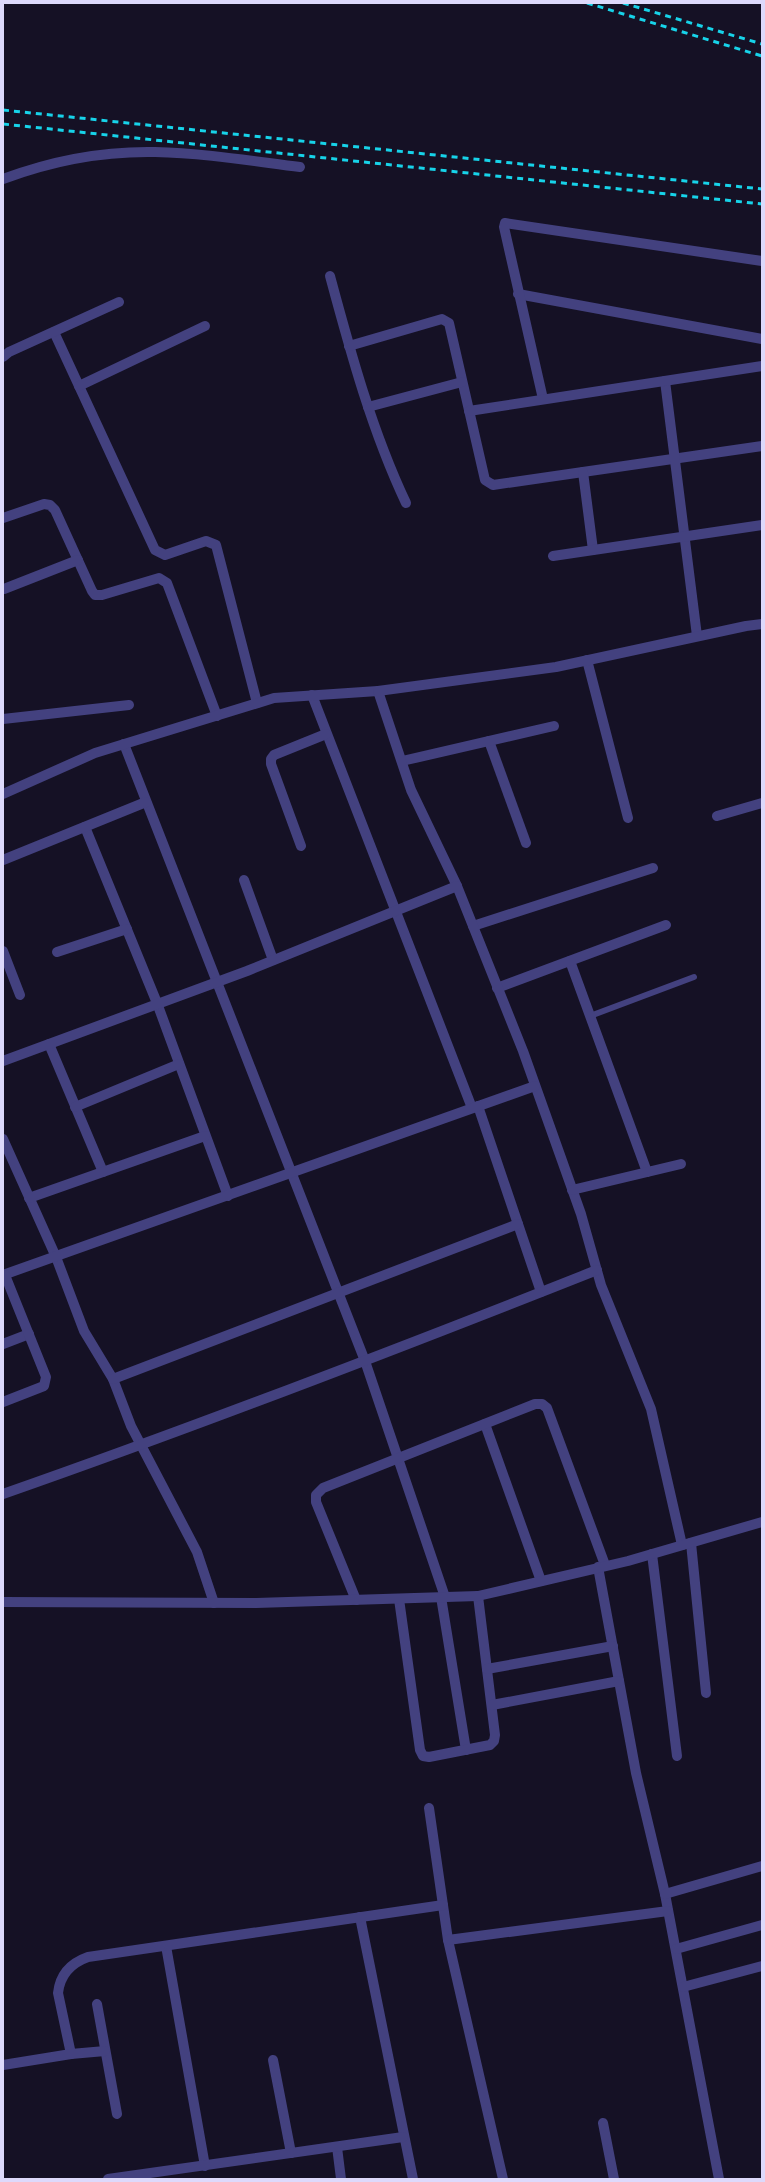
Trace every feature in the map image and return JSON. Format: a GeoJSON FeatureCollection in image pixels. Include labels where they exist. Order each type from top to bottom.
{"type":"FeatureCollection","features":[{"type":"Feature","properties":{"kind":"street"},"geometry":{"type":"LineString","coordinates":[[3,180],[72,160],[116,153],[155,152],[188,154],[300,167]]}},
{"type":"Feature","properties":{"kind":"street"},"geometry":{"type":"LineString","coordinates":[[543,400],[518,294],[504,227],[505,223],[509,222],[762,261]]}},
{"type":"Feature","properties":{"kind":"street"},"geometry":{"type":"LineString","coordinates":[[330,276],[349,346],[386,461],[406,503]]}},
{"type":"Feature","properties":{"kind":"street"},"geometry":{"type":"LineString","coordinates":[[518,294],[762,339]]}},
{"type":"Feature","properties":{"kind":"street"},"geometry":{"type":"LineString","coordinates":[[3,356],[119,302]]}},
{"type":"Feature","properties":{"kind":"street"},"geometry":{"type":"LineString","coordinates":[[349,346],[442,319],[449,323],[485,480],[488,484],[493,485],[762,446]]}},
{"type":"Feature","properties":{"kind":"street"},"geometry":{"type":"LineString","coordinates":[[79,386],[205,326]]}},
{"type":"Feature","properties":{"kind":"street"},"geometry":{"type":"LineString","coordinates":[[54,332],[155,550],[165,554],[206,540],[216,545],[257,703]]}},
{"type":"Feature","properties":{"kind":"street"},"geometry":{"type":"LineString","coordinates":[[469,412],[762,366]]}},
{"type":"Feature","properties":{"kind":"street"},"geometry":{"type":"LineString","coordinates":[[665,381],[697,636]]}},
{"type":"Feature","properties":{"kind":"street"},"geometry":{"type":"LineString","coordinates":[[368,407],[462,382]]}},
{"type":"Feature","properties":{"kind":"street"},"geometry":{"type":"LineString","coordinates":[[583,472],[593,550]]}},
{"type":"Feature","properties":{"kind":"street"},"geometry":{"type":"LineString","coordinates":[[3,518],[44,504],[50,505],[55,510],[92,591],[96,595],[102,596],[159,578],[167,583],[217,716]]}},
{"type":"Feature","properties":{"kind":"street"},"geometry":{"type":"LineString","coordinates":[[553,556],[684,536],[761,527]]}},
{"type":"Feature","properties":{"kind":"street"},"geometry":{"type":"LineString","coordinates":[[4,589],[78,560]]}},
{"type":"Feature","properties":{"kind":"street"},"geometry":{"type":"LineString","coordinates":[[3,794],[95,753],[274,698],[378,691],[556,667],[697,636],[762,624]]}},
{"type":"Feature","properties":{"kind":"street"},"geometry":{"type":"LineString","coordinates":[[587,660],[628,818]]}},
{"type":"Feature","properties":{"kind":"street"},"geometry":{"type":"LineString","coordinates":[[378,691],[411,790],[457,886],[535,1086],[572,1190],[601,1285],[651,1409],[686,1544],[706,1693]]}},
{"type":"Feature","properties":{"kind":"street"},"geometry":{"type":"LineString","coordinates":[[312,695],[394,911],[475,1107],[541,1292]]}},
{"type":"Feature","properties":{"kind":"street"},"geometry":{"type":"LineString","coordinates":[[3,719],[129,705]]}},
{"type":"Feature","properties":{"kind":"street"},"geometry":{"type":"LineString","coordinates":[[402,761],[554,726]]}},
{"type":"Feature","properties":{"kind":"street"},"geometry":{"type":"LineString","coordinates":[[301,846],[271,764],[271,759],[274,755],[326,734]]}},
{"type":"Feature","properties":{"kind":"street"},"geometry":{"type":"LineString","coordinates":[[489,741],[526,843]]}},
{"type":"Feature","properties":{"kind":"street"},"geometry":{"type":"LineString","coordinates":[[124,744],[292,1173],[337,1293],[365,1361],[398,1458],[443,1597],[466,1750]]}},
{"type":"Feature","properties":{"kind":"street"},"geometry":{"type":"LineString","coordinates":[[3,860],[146,802]]}},
{"type":"Feature","properties":{"kind":"street"},"geometry":{"type":"LineString","coordinates":[[717,816],[762,803]]}},
{"type":"Feature","properties":{"kind":"street"},"geometry":{"type":"LineString","coordinates":[[85,827],[157,1003],[228,1196]]}},
{"type":"Feature","properties":{"kind":"street"},"geometry":{"type":"LineString","coordinates":[[473,926],[653,868]]}},
{"type":"Feature","properties":{"kind":"street"},"geometry":{"type":"LineString","coordinates":[[244,880],[273,960]]}},
{"type":"Feature","properties":{"kind":"street"},"geometry":{"type":"LineString","coordinates":[[3,1061],[216,982],[457,886]]}},
{"type":"Feature","properties":{"kind":"street"},"geometry":{"type":"LineString","coordinates":[[497,988],[666,925]]}},
{"type":"Feature","properties":{"kind":"street"},"geometry":{"type":"LineString","coordinates":[[57,952],[127,929]]}},
{"type":"Feature","properties":{"kind":"street"},"geometry":{"type":"LineString","coordinates":[[3,950],[20,995]]}},
{"type":"Feature","properties":{"kind":"street"},"geometry":{"type":"LineString","coordinates":[[570,961],[647,1172]]}},
{"type":"Feature","properties":{"kind":"street"},"geometry":{"type":"LineString","coordinates":[[49,1044],[103,1172]]}},
{"type":"Feature","properties":{"kind":"street"},"geometry":{"type":"LineString","coordinates":[[75,1107],[179,1064]]}},
{"type":"Feature","properties":{"kind":"street"},"geometry":{"type":"LineString","coordinates":[[3,1402],[44,1386],[46,1382],[46,1377],[4,1275],[535,1086]]}},
{"type":"Feature","properties":{"kind":"street"},"geometry":{"type":"LineString","coordinates":[[29,1198],[206,1136]]}},
{"type":"Feature","properties":{"kind":"street"},"geometry":{"type":"LineString","coordinates":[[3,1140],[56,1257],[84,1331],[114,1379],[131,1426],[197,1552],[214,1603]]}},
{"type":"Feature","properties":{"kind":"street"},"geometry":{"type":"LineString","coordinates":[[572,1190],[681,1164]]}},
{"type":"Feature","properties":{"kind":"street"},"geometry":{"type":"LineString","coordinates":[[114,1379],[518,1224]]}},
{"type":"Feature","properties":{"kind":"street"},"geometry":{"type":"LineString","coordinates":[[3,1494],[142,1445],[365,1361],[597,1270]]}},
{"type":"Feature","properties":{"kind":"street"},"geometry":{"type":"LineString","coordinates":[[3,1344],[29,1334]]}},
{"type":"Feature","properties":{"kind":"street"},"geometry":{"type":"LineString","coordinates":[[356,1600],[316,1502],[316,1495],[323,1488],[535,1404],[542,1404],[546,1408],[602,1566],[613,1646],[636,1772],[676,1950],[719,2179]]}},
{"type":"Feature","properties":{"kind":"street"},"geometry":{"type":"LineString","coordinates":[[485,1424],[540,1581]]}},
{"type":"Feature","properties":{"kind":"street"},"geometry":{"type":"LineString","coordinates":[[3,1602],[214,1603],[478,1596],[652,1554],[762,1522]]}},
{"type":"Feature","properties":{"kind":"street"},"geometry":{"type":"LineString","coordinates":[[652,1554],[677,1756]]}},
{"type":"Feature","properties":{"kind":"street"},"geometry":{"type":"LineString","coordinates":[[399,1599],[420,1750],[423,1756],[429,1757],[490,1745],[494,1741],[492,1705],[478,1596]]}},
{"type":"Feature","properties":{"kind":"street"},"geometry":{"type":"LineString","coordinates":[[487,1668],[613,1646]]}},
{"type":"Feature","properties":{"kind":"street"},"geometry":{"type":"LineString","coordinates":[[492,1705],[619,1681]]}},
{"type":"Feature","properties":{"kind":"street"},"geometry":{"type":"LineString","coordinates":[[429,1808],[448,1940],[503,2179]]}},
{"type":"Feature","properties":{"kind":"street"},"geometry":{"type":"LineString","coordinates":[[663,1887],[762,1866]]}},
{"type":"Feature","properties":{"kind":"street"},"geometry":{"type":"LineString","coordinates":[[71,2054],[58,1993],[59,1984],[70,1967],[88,1957],[443,1905]]}},
{"type":"Feature","properties":{"kind":"street"},"geometry":{"type":"LineString","coordinates":[[448,1940],[668,1911]]}},
{"type":"Feature","properties":{"kind":"street"},"geometry":{"type":"LineString","coordinates":[[360,1917],[403,2137],[413,2179]]}},
{"type":"Feature","properties":{"kind":"street"},"geometry":{"type":"LineString","coordinates":[[676,1950],[762,1925]]}},
{"type":"Feature","properties":{"kind":"street"},"geometry":{"type":"LineString","coordinates":[[166,1946],[205,2166]]}},
{"type":"Feature","properties":{"kind":"street"},"geometry":{"type":"LineString","coordinates":[[683,1987],[762,1966]]}},
{"type":"Feature","properties":{"kind":"street"},"geometry":{"type":"LineString","coordinates":[[97,2004],[117,2114]]}},
{"type":"Feature","properties":{"kind":"street"},"geometry":{"type":"LineString","coordinates":[[3,2065],[71,2054],[106,2051]]}},
{"type":"Feature","properties":{"kind":"street"},"geometry":{"type":"LineString","coordinates":[[273,2060],[291,2153]]}},
{"type":"Feature","properties":{"kind":"street"},"geometry":{"type":"LineString","coordinates":[[603,2123],[614,2179]]}},
{"type":"Feature","properties":{"kind":"street"},"geometry":{"type":"LineString","coordinates":[[108,2179],[403,2137]]}},
{"type":"Feature","properties":{"kind":"street"},"geometry":{"type":"LineString","coordinates":[[337,2147],[341,2179]]}},
{"type":"Feature","properties":{"kind":"lane"},"geometry":{"type":"LineString","coordinates":[[590,1016],[694,977]]}},
{"type":"Feature","properties":{"kind":"railway"},"geometry":{"type":"LineString","coordinates":[[587,3],[762,56]]}},
{"type":"Feature","properties":{"kind":"railway"},"geometry":{"type":"LineString","coordinates":[[623,3],[762,44]]}},
{"type":"Feature","properties":{"kind":"railway"},"geometry":{"type":"LineString","coordinates":[[3,110],[762,189]]}},
{"type":"Feature","properties":{"kind":"railway"},"geometry":{"type":"LineString","coordinates":[[3,124],[762,204]]}}]}
